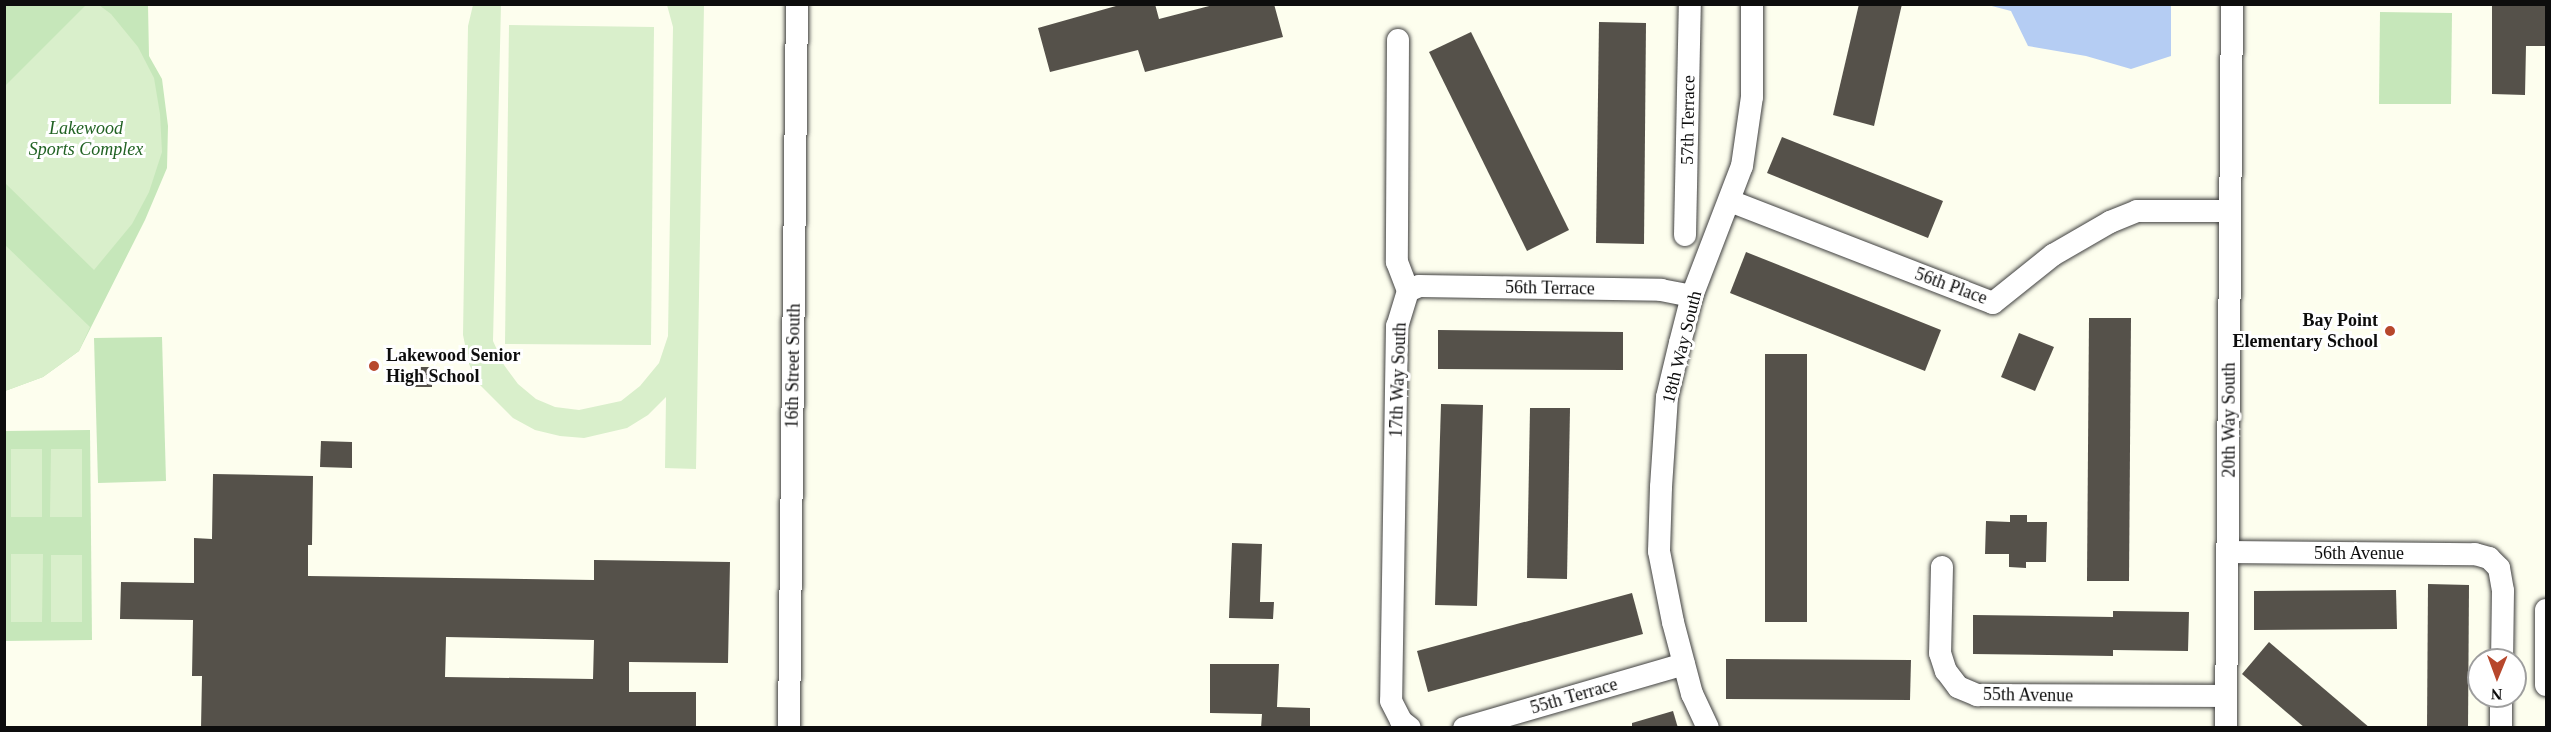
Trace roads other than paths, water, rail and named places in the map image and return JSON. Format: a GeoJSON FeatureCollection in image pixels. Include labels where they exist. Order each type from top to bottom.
{"type":"FeatureCollection","features":[{"type":"Feature","properties":{"kind":"street","name":"16th Street South"},"geometry":{"type":"LineString","coordinates":[[789,728],[796,4]]}},
{"type":"Feature","properties":{"kind":"street","name":"57th Terrace"},"geometry":{"type":"LineString","coordinates":[[1685,235],[1690,4]]}},
{"type":"Feature","properties":{"kind":"street","name":"18th Way South"},"geometry":{"type":"LineString","coordinates":[[1708,728],[1692,694],[1659,551],[1667,397],[1692,296],[1742,166],[1750,120],[1752,4]]}},
{"type":"Feature","properties":{"kind":"street","name":"20th Way South"},"geometry":{"type":"LineString","coordinates":[[2226,728],[2224,696],[2228,552],[2232,4]]}},
{"type":"Feature","properties":{"kind":"street"},"geometry":{"type":"LineString","coordinates":[[1398,40],[1397,262],[1408,291]]}},
{"type":"Feature","properties":{"kind":"street","name":"56th Place"},"geometry":{"type":"LineString","coordinates":[[1730,201],[1993,303],[2053,255],[2110,222],[2137,211],[2230,211]]}},
{"type":"Feature","properties":{"kind":"street","name":"56th Terrace"},"geometry":{"type":"LineString","coordinates":[[1408,291],[1419,286],[1661,290],[1692,296]]}},
{"type":"Feature","properties":{"kind":"street","name":"17th Way South"},"geometry":{"type":"LineString","coordinates":[[1405,724],[1391,701],[1391,677],[1397,326],[1408,291]]}},
{"type":"Feature","properties":{"kind":"street","name":"56th Avenue"},"geometry":{"type":"LineString","coordinates":[[2228,552],[2475,554],[2489,558],[2499,568],[2503,591],[2502,648]]}},
{"type":"Feature","properties":{"kind":"street","name":"55th Avenue"},"geometry":{"type":"LineString","coordinates":[[1942,567],[1940,653],[1946,671],[1958,687],[1977,695],[2224,696]]}},
{"type":"Feature","properties":{"kind":"street"},"geometry":{"type":"LineString","coordinates":[[2546,682],[2547,610]]}},
{"type":"Feature","properties":{"kind":"street","name":"55th Terrace"},"geometry":{"type":"LineString","coordinates":[[1464,728],[1684,664]]}},
{"type":"Feature","properties":{"kind":"street"},"geometry":{"type":"LineString","coordinates":[[2501,708],[2501,728]]}},
{"type":"Feature","properties":{"kind":"water"},"geometry":{"type":"Polygon","coordinates":[[[1984,4],[2171,5],[2171,56],[2131,69],[2086,56],[2028,46],[2011,11],[1984,4]]]}},
{"type":"Feature","properties":{"kind":"place","name":"Bay Point Elementary School"},"geometry":{"type":"Point","coordinates":[2390,331]}},
{"type":"Feature","properties":{"kind":"place","name":"Lakewood Senior High School"},"geometry":{"type":"Point","coordinates":[374,366]}},
{"type":"Feature","properties":{"kind":"park label","name":"Lakewood Sports Complex"},"geometry":{"type":"Point","coordinates":[86,139]}}]}
